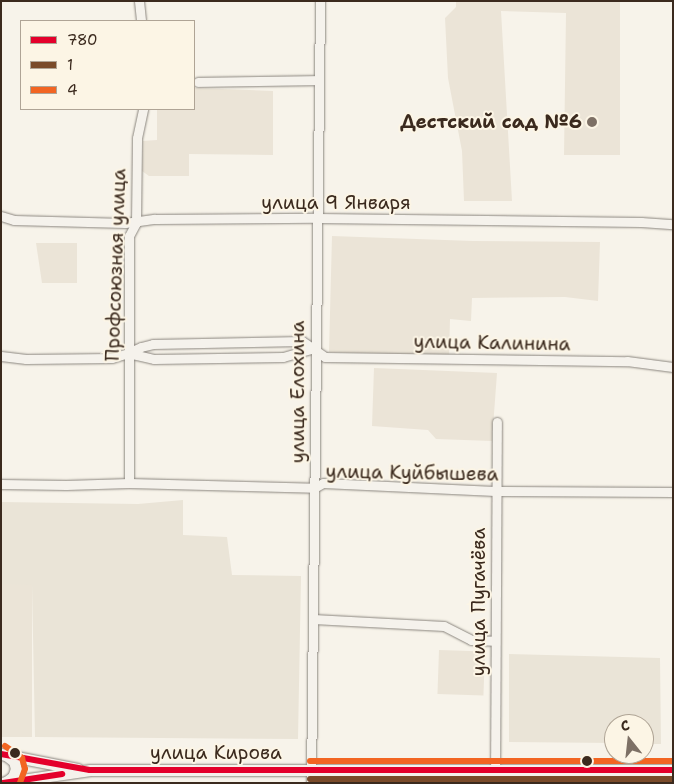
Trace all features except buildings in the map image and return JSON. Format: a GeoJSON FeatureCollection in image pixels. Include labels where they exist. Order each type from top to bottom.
{"type":"FeatureCollection","features":[{"type":"Feature","properties":{"kind":"main road","name":"улица Кирова"},"geometry":{"type":"LineString","coordinates":[[3,754],[90,770]]}},
{"type":"Feature","properties":{"kind":"main road","name":"улица Кирова"},"geometry":{"type":"LineString","coordinates":[[3,754],[14,761],[16,769],[13,777],[6,782]]}},
{"type":"Feature","properties":{"kind":"main road","name":"улица Кирова"},"geometry":{"type":"LineString","coordinates":[[1,783],[90,770],[310,770],[495,777],[673,770]]}},
{"type":"Feature","properties":{"kind":"street"},"geometry":{"type":"LineString","coordinates":[[139,1],[141,20]]}},
{"type":"Feature","properties":{"kind":"street","name":"улица Елохина"},"geometry":{"type":"LineString","coordinates":[[311,783],[314,348],[320,1]]}},
{"type":"Feature","properties":{"kind":"street"},"geometry":{"type":"LineString","coordinates":[[195,81],[319,80]]}},
{"type":"Feature","properties":{"kind":"street","name":"Профсоюзная улица"},"geometry":{"type":"LineString","coordinates":[[129,483],[129,236],[136,223],[137,138],[143,110]]}},
{"type":"Feature","properties":{"kind":"street","name":"улица 9 Января"},"geometry":{"type":"LineString","coordinates":[[1,216],[14,220],[136,223],[155,219],[317,218],[673,224]]}},
{"type":"Feature","properties":{"kind":"street","name":"улица Калинина"},"geometry":{"type":"LineString","coordinates":[[1,356],[26,359],[112,358],[153,344],[302,341],[325,357],[627,361],[673,367]]}},
{"type":"Feature","properties":{"kind":"street","name":"улица Калинина"},"geometry":{"type":"LineString","coordinates":[[128,353],[154,359],[283,357],[314,348]]}},
{"type":"Feature","properties":{"kind":"street","name":"улица Пугачёва"},"geometry":{"type":"LineString","coordinates":[[495,777],[494,641],[497,422]]}},
{"type":"Feature","properties":{"kind":"street","name":"улица Куйбышева"},"geometry":{"type":"LineString","coordinates":[[1,484],[66,485],[129,483],[314,488],[323,483],[495,491],[673,492]]}},
{"type":"Feature","properties":{"kind":"street"},"geometry":{"type":"LineString","coordinates":[[313,619],[444,626],[471,640],[494,641]]}},
{"type":"Feature","properties":{"kind":"shaded area"},"geometry":{"type":"Polygon","coordinates":[[[456,1],[620,1],[620,155],[564,155],[566,13],[501,11],[512,201],[464,201],[462,151],[448,78],[445,18],[456,7],[456,1]]]}},
{"type":"Feature","properties":{"kind":"shaded area"},"geometry":{"type":"Polygon","coordinates":[[[195,88],[273,91],[273,155],[189,154],[189,176],[149,176],[142,171],[143,141],[157,140],[157,110],[195,110],[195,88]]]}},
{"type":"Feature","properties":{"kind":"shaded area"},"geometry":{"type":"Polygon","coordinates":[[[332,236],[473,241],[600,242],[598,301],[565,297],[472,298],[471,321],[450,319],[449,356],[329,352],[332,236]]]}},
{"type":"Feature","properties":{"kind":"shaded area"},"geometry":{"type":"Polygon","coordinates":[[[36,243],[77,243],[77,283],[42,283],[36,243]]]}},
{"type":"Feature","properties":{"kind":"shaded area"},"geometry":{"type":"Polygon","coordinates":[[[374,368],[497,373],[492,441],[436,439],[428,430],[372,426],[374,368]]]}},
{"type":"Feature","properties":{"kind":"shaded area"},"geometry":{"type":"Polygon","coordinates":[[[183,500],[183,535],[227,537],[232,575],[301,576],[298,739],[35,737],[32,585],[1,584],[1,502],[138,504],[183,500]]]}},
{"type":"Feature","properties":{"kind":"shaded area"},"geometry":{"type":"Polygon","coordinates":[[[1,584],[32,584],[32,737],[1,737],[1,584]]]}},
{"type":"Feature","properties":{"kind":"shaded area"},"geometry":{"type":"Polygon","coordinates":[[[439,650],[485,652],[483,696],[437,694],[439,650]]]}},
{"type":"Feature","properties":{"kind":"shaded area"},"geometry":{"type":"Polygon","coordinates":[[[509,654],[660,658],[661,744],[654,744],[654,714],[604,714],[604,743],[509,742],[509,654]]]}},
{"type":"Feature","properties":{"kind":"transit line","name":"4"},"geometry":{"type":"LineString","coordinates":[[5,746],[22,758],[25,769],[20,783]]}},
{"type":"Feature","properties":{"kind":"transit line","name":"780"},"geometry":{"type":"LineString","coordinates":[[1,754],[90,770],[673,770]]}},
{"type":"Feature","properties":{"kind":"transit line","name":"4"},"geometry":{"type":"LineString","coordinates":[[310,761],[673,761]]}},
{"type":"Feature","properties":{"kind":"transit line","name":"780"},"geometry":{"type":"LineString","coordinates":[[3,783],[62,774]]}},
{"type":"Feature","properties":{"kind":"transit line","name":"1"},"geometry":{"type":"LineString","coordinates":[[310,779],[673,779]]}},
{"type":"Feature","properties":{"kind":"place","name":"Дестский сад №6"},"geometry":{"type":"Point","coordinates":[592,122]}}]}
